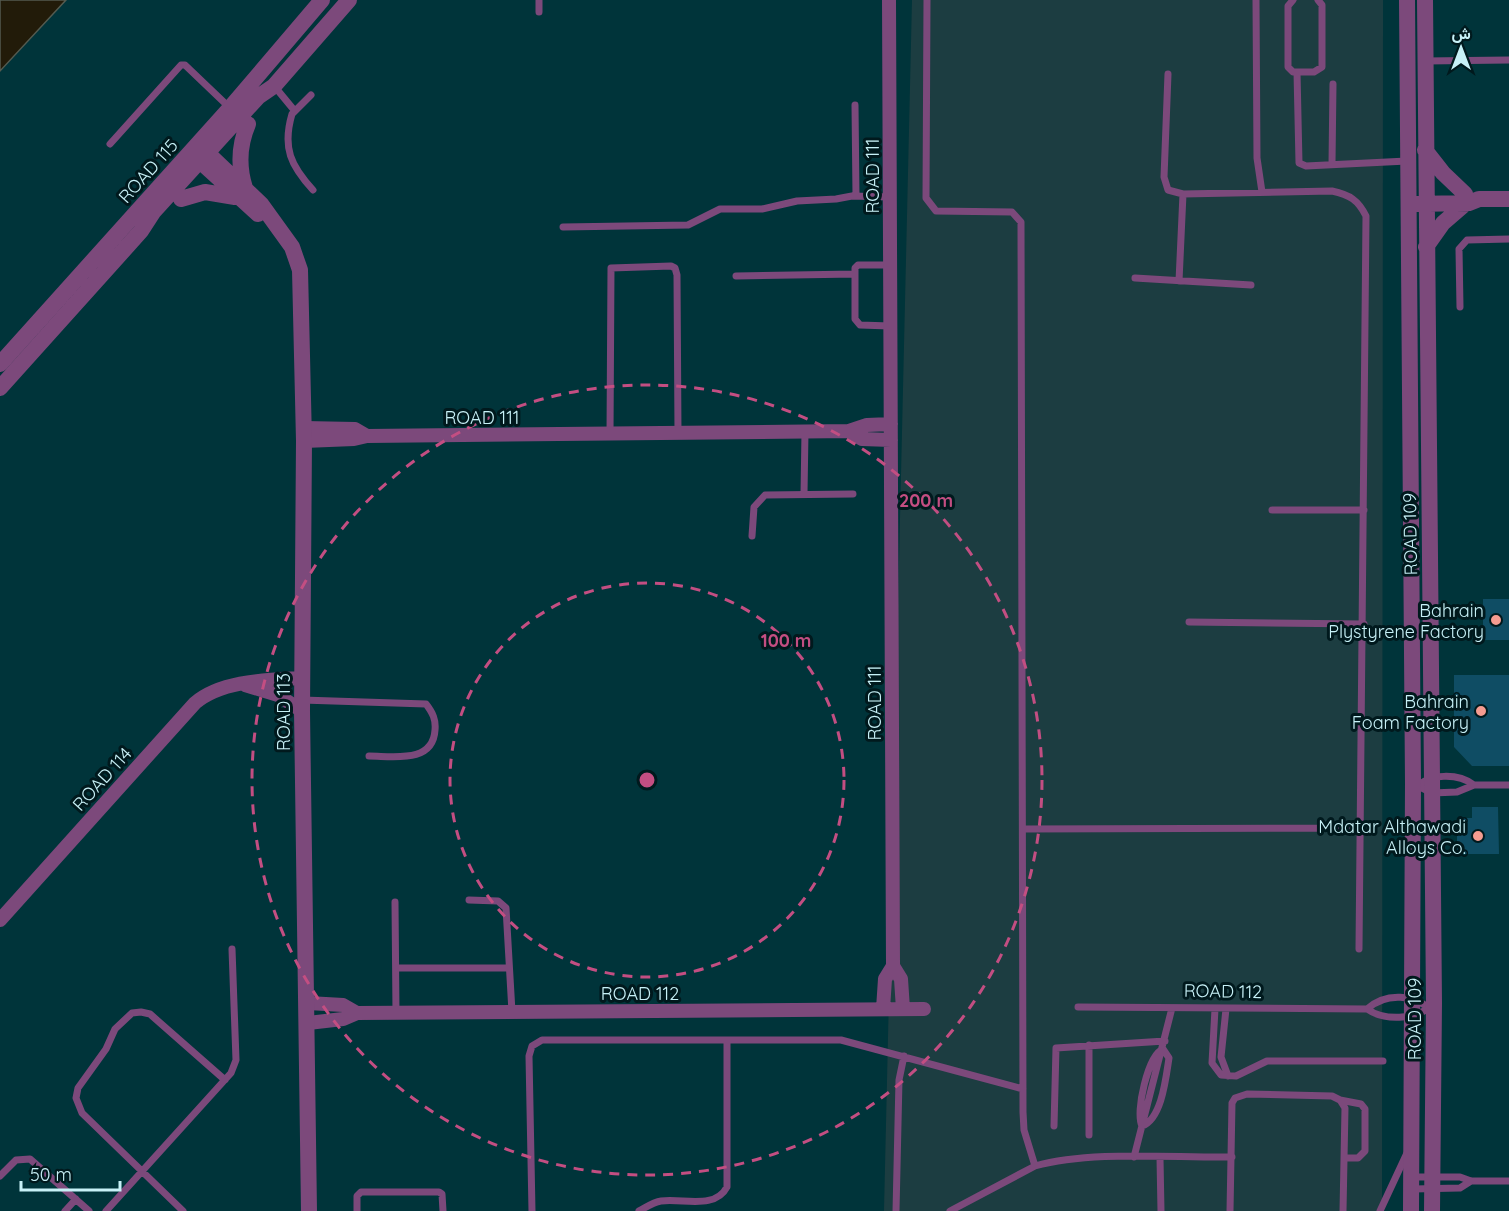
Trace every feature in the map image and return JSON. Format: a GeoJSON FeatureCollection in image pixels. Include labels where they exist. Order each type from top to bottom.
{"type":"FeatureCollection","features":[{"type":"Feature","properties":{"kind":"street","name":"ROAD 115"},"geometry":{"type":"LineString","coordinates":[[141,231],[158,222],[181,199],[207,158],[230,108],[322,0]]}},
{"type":"Feature","properties":{"kind":"street","name":"ROAD 115"},"geometry":{"type":"LineString","coordinates":[[0,388],[141,231],[154,211],[207,158],[258,97],[274,86],[349,0]]}},
{"type":"Feature","properties":{"kind":"street","name":"ROAD 111"},"geometry":{"type":"LineString","coordinates":[[889,0],[893,966],[901,979],[903,1009]]}},
{"type":"Feature","properties":{"kind":"street","name":"ROAD 109"},"geometry":{"type":"LineString","coordinates":[[1407,0],[1408,161],[1418,198],[1426,247],[1433,891],[1432,1211]]}},
{"type":"Feature","properties":{"kind":"street","name":"ROAD 109"},"geometry":{"type":"LineString","coordinates":[[1411,1211],[1418,198],[1425,150],[1425,0]]}},
{"type":"Feature","properties":{"kind":"street","name":"ROAD 115"},"geometry":{"type":"LineString","coordinates":[[0,364],[207,158],[248,124],[269,99],[274,86]]}},
{"type":"Feature","properties":{"kind":"street"},"geometry":{"type":"LineString","coordinates":[[181,199],[205,192],[242,193],[240,160],[242,142],[248,124]]}},
{"type":"Feature","properties":{"kind":"street"},"geometry":{"type":"LineString","coordinates":[[1425,150],[1443,173],[1470,199]]}},
{"type":"Feature","properties":{"kind":"street","name":"ROAD 113"},"geometry":{"type":"LineString","coordinates":[[207,158],[272,222],[292,247],[300,270],[304,435],[302,706],[308,1004],[309,1211]]}},
{"type":"Feature","properties":{"kind":"street"},"geometry":{"type":"LineString","coordinates":[[1418,198],[1509,199]]}},
{"type":"Feature","properties":{"kind":"street"},"geometry":{"type":"LineString","coordinates":[[1426,247],[1443,223],[1470,199]]}},
{"type":"Feature","properties":{"kind":"street","name":"ROAD 111"},"geometry":{"type":"LineString","coordinates":[[304,435],[354,439],[367,436],[805,432],[849,431],[867,425],[891,424]]}},
{"type":"Feature","properties":{"kind":"street","name":"ROAD 111"},"geometry":{"type":"LineString","coordinates":[[849,431],[862,439],[891,440]]}},
{"type":"Feature","properties":{"kind":"street","name":"ROAD 114"},"geometry":{"type":"LineString","coordinates":[[0,920],[195,703],[207,693],[259,681],[302,678]]}},
{"type":"Feature","properties":{"kind":"street","name":"ROAD 114"},"geometry":{"type":"LineString","coordinates":[[245,685],[278,695],[302,706]]}},
{"type":"Feature","properties":{"kind":"street"},"geometry":{"type":"LineString","coordinates":[[1412,891],[1433,891]]}},
{"type":"Feature","properties":{"kind":"street","name":"ROAD 111"},"geometry":{"type":"LineString","coordinates":[[883,1009],[885,979],[893,966]]}},
{"type":"Feature","properties":{"kind":"street","name":"ROAD 112"},"geometry":{"type":"LineString","coordinates":[[308,1004],[343,1005],[357,1013]]}},
{"type":"Feature","properties":{"kind":"street","name":"ROAD 112"},"geometry":{"type":"LineString","coordinates":[[308,1023],[343,1019],[357,1013],[924,1009]]}},
{"type":"Feature","properties":{"kind":"lane"},"geometry":{"type":"LineString","coordinates":[[539,0],[539,12]]}},
{"type":"Feature","properties":{"kind":"lane"},"geometry":{"type":"LineString","coordinates":[[927,0],[926,198],[936,210],[1012,212],[1021,222],[1023,1089],[1024,1130],[1035,1166]]}},
{"type":"Feature","properties":{"kind":"lane"},"geometry":{"type":"LineString","coordinates":[[1256,0],[1257,158],[1262,192]]}},
{"type":"Feature","properties":{"kind":"lane"},"geometry":{"type":"LineString","coordinates":[[1293,0],[1288,6],[1288,67],[1297,72],[1317,72],[1322,67],[1322,5],[1318,0]]}},
{"type":"Feature","properties":{"kind":"lane"},"geometry":{"type":"LineString","coordinates":[[1425,61],[1509,60]]}},
{"type":"Feature","properties":{"kind":"lane"},"geometry":{"type":"LineString","coordinates":[[110,144],[181,65],[185,65],[230,108]]}},
{"type":"Feature","properties":{"kind":"lane"},"geometry":{"type":"LineString","coordinates":[[1297,72],[1297,160],[1302,165],[1408,161]]}},
{"type":"Feature","properties":{"kind":"lane"},"geometry":{"type":"LineString","coordinates":[[1168,74],[1165,184],[1174,193],[1332,191],[1347,194],[1359,203],[1366,216],[1364,624],[1358,828],[1359,948]]}},
{"type":"Feature","properties":{"kind":"lane"},"geometry":{"type":"LineString","coordinates":[[1332,164],[1333,84]]}},
{"type":"Feature","properties":{"kind":"lane"},"geometry":{"type":"LineString","coordinates":[[274,86],[294,110]]}},
{"type":"Feature","properties":{"kind":"lane"},"geometry":{"type":"LineString","coordinates":[[311,95],[294,110],[290,122],[290,158],[294,168],[313,190]]}},
{"type":"Feature","properties":{"kind":"lane"},"geometry":{"type":"LineString","coordinates":[[855,105],[856,196]]}},
{"type":"Feature","properties":{"kind":"lane"},"geometry":{"type":"LineString","coordinates":[[1179,281],[1183,194]]}},
{"type":"Feature","properties":{"kind":"lane"},"geometry":{"type":"LineString","coordinates":[[563,227],[688,225],[720,209],[768,208],[796,201],[856,196],[890,196]]}},
{"type":"Feature","properties":{"kind":"lane"},"geometry":{"type":"LineString","coordinates":[[1460,307],[1459,249],[1462,243],[1467,240],[1509,239]]}},
{"type":"Feature","properties":{"kind":"lane"},"geometry":{"type":"LineString","coordinates":[[890,265],[858,265],[855,274],[856,323],[890,326]]}},
{"type":"Feature","properties":{"kind":"lane"},"geometry":{"type":"LineString","coordinates":[[610,434],[611,268],[671,266],[675,268],[677,275],[678,433]]}},
{"type":"Feature","properties":{"kind":"lane"},"geometry":{"type":"LineString","coordinates":[[736,276],[855,274]]}},
{"type":"Feature","properties":{"kind":"lane"},"geometry":{"type":"LineString","coordinates":[[1135,278],[1251,285]]}},
{"type":"Feature","properties":{"kind":"lane"},"geometry":{"type":"LineString","coordinates":[[804,494],[805,432]]}},
{"type":"Feature","properties":{"kind":"lane"},"geometry":{"type":"LineString","coordinates":[[752,536],[753,513],[760,498],[770,493],[853,494]]}},
{"type":"Feature","properties":{"kind":"lane"},"geometry":{"type":"LineString","coordinates":[[1272,510],[1364,510]]}},
{"type":"Feature","properties":{"kind":"lane"},"geometry":{"type":"LineString","coordinates":[[1190,622],[1364,624]]}},
{"type":"Feature","properties":{"kind":"lane"},"geometry":{"type":"LineString","coordinates":[[302,706],[426,704],[433,712],[436,724],[431,746],[425,752],[413,756],[369,756]]}},
{"type":"Feature","properties":{"kind":"lane"},"geometry":{"type":"LineString","coordinates":[[1414,787],[1459,778],[1474,785]]}},
{"type":"Feature","properties":{"kind":"lane"},"geometry":{"type":"LineString","coordinates":[[1414,787],[1432,785],[1458,792],[1474,785],[1509,785]]}},
{"type":"Feature","properties":{"kind":"lane"},"geometry":{"type":"LineString","coordinates":[[1023,829],[1358,828]]}},
{"type":"Feature","properties":{"kind":"lane"},"geometry":{"type":"LineString","coordinates":[[469,900],[495,900],[504,904],[512,1012]]}},
{"type":"Feature","properties":{"kind":"lane"},"geometry":{"type":"LineString","coordinates":[[395,902],[396,1013]]}},
{"type":"Feature","properties":{"kind":"lane"},"geometry":{"type":"LineString","coordinates":[[106,1211],[231,1073],[236,1060],[232,949]]}},
{"type":"Feature","properties":{"kind":"lane"},"geometry":{"type":"LineString","coordinates":[[396,968],[509,968]]}},
{"type":"Feature","properties":{"kind":"lane"},"geometry":{"type":"LineString","coordinates":[[1413,997],[1432,1008]]}},
{"type":"Feature","properties":{"kind":"lane","name":"ROAD 112"},"geometry":{"type":"LineString","coordinates":[[1368,1009],[1386,998],[1413,997]]}},
{"type":"Feature","properties":{"kind":"lane","name":"ROAD 112"},"geometry":{"type":"LineString","coordinates":[[1078,1007],[1368,1009],[1384,1016],[1413,1016],[1432,1008]]}},
{"type":"Feature","properties":{"kind":"lane"},"geometry":{"type":"LineString","coordinates":[[1134,1157],[1142,1126],[1139,1113],[1152,1060],[1164,1045],[1172,1008]]}},
{"type":"Feature","properties":{"kind":"lane"},"geometry":{"type":"LineString","coordinates":[[1215,1009],[1212,1063],[1215,1070],[1228,1076],[1243,1073],[1267,1061],[1383,1061]]}},
{"type":"Feature","properties":{"kind":"lane"},"geometry":{"type":"LineString","coordinates":[[1226,1009],[1221,1058],[1228,1076]]}},
{"type":"Feature","properties":{"kind":"lane"},"geometry":{"type":"LineString","coordinates":[[183,1211],[141,1173],[82,1113],[76,1098],[78,1088],[106,1049],[117,1027],[132,1014],[141,1011],[150,1014],[225,1080]]}},
{"type":"Feature","properties":{"kind":"lane"},"geometry":{"type":"LineString","coordinates":[[532,1211],[528,1056],[532,1046],[542,1040],[841,1040],[1023,1089]]}},
{"type":"Feature","properties":{"kind":"lane"},"geometry":{"type":"LineString","coordinates":[[639,1211],[659,1201],[712,1201],[722,1196],[727,1187],[727,1040]]}},
{"type":"Feature","properties":{"kind":"lane"},"geometry":{"type":"LineString","coordinates":[[1089,1045],[1089,1135]]}},
{"type":"Feature","properties":{"kind":"lane"},"geometry":{"type":"LineString","coordinates":[[1054,1126],[1054,1051],[1058,1046],[1164,1045]]}},
{"type":"Feature","properties":{"kind":"lane"},"geometry":{"type":"LineString","coordinates":[[1142,1126],[1151,1122],[1156,1114],[1168,1058],[1164,1045]]}},
{"type":"Feature","properties":{"kind":"lane"},"geometry":{"type":"LineString","coordinates":[[896,1211],[898,1080],[904,1056]]}},
{"type":"Feature","properties":{"kind":"lane"},"geometry":{"type":"LineString","coordinates":[[1230,1211],[1235,1098],[1248,1094],[1323,1095],[1361,1104],[1365,1109],[1365,1151],[1358,1158],[1344,1158]]}},
{"type":"Feature","properties":{"kind":"lane"},"geometry":{"type":"LineString","coordinates":[[1340,1100],[1345,1108],[1343,1211]]}},
{"type":"Feature","properties":{"kind":"lane"},"geometry":{"type":"LineString","coordinates":[[1380,1211],[1412,1143]]}},
{"type":"Feature","properties":{"kind":"lane"},"geometry":{"type":"LineString","coordinates":[[950,1211],[1035,1166],[1066,1160],[1232,1157]]}},
{"type":"Feature","properties":{"kind":"lane"},"geometry":{"type":"LineString","coordinates":[[1160,1158],[1161,1211]]}},
{"type":"Feature","properties":{"kind":"lane"},"geometry":{"type":"LineString","coordinates":[[0,1176],[16,1160],[30,1159],[89,1211]]}},
{"type":"Feature","properties":{"kind":"lane"},"geometry":{"type":"LineString","coordinates":[[1412,1183],[1431,1183],[1460,1177],[1471,1182],[1509,1181]]}},
{"type":"Feature","properties":{"kind":"lane"},"geometry":{"type":"LineString","coordinates":[[1412,1183],[1431,1183],[1460,1188],[1471,1182]]}},
{"type":"Feature","properties":{"kind":"lane"},"geometry":{"type":"LineString","coordinates":[[357,1211],[358,1193],[438,1192],[442,1194],[443,1211]]}},
{"type":"Feature","properties":{"kind":"lane"},"geometry":{"type":"LineString","coordinates":[[65,1211],[76,1198]]}},
{"type":"Feature","properties":{"kind":"shaded area"},"geometry":{"type":"Polygon","coordinates":[[[0,0],[66,0],[0,71],[0,0]]]}},
{"type":"Feature","properties":{"kind":"shaded area"},"geometry":{"type":"Polygon","coordinates":[[[912,0],[1383,0],[1382,1211],[884,1211],[912,0]]]}},
{"type":"Feature","properties":{"kind":"building","name":"Bahrain Plystyrene Factory"},"geometry":{"type":"Polygon","coordinates":[[[1483,599],[1509,599],[1509,640],[1483,640],[1483,599]]]}},
{"type":"Feature","properties":{"kind":"building","name":"Bahrain Foam Factory"},"geometry":{"type":"Polygon","coordinates":[[[1454,675],[1509,675],[1509,766],[1472,766],[1454,747],[1454,675]]]}},
{"type":"Feature","properties":{"kind":"building","name":"Mdatar Althawadi Alloys Co."},"geometry":{"type":"Polygon","coordinates":[[[1472,807],[1498,807],[1499,854],[1457,854],[1457,818],[1472,818],[1472,807]]]}},
{"type":"Feature","properties":{"kind":"place","name":"Bahrain Plystyrene Factory"},"geometry":{"type":"Point","coordinates":[1496,620]}},
{"type":"Feature","properties":{"kind":"place","name":"Bahrain Foam Factory"},"geometry":{"type":"Point","coordinates":[1481,711]}},
{"type":"Feature","properties":{"kind":"place","name":"Mdatar Althawadi Alloys Co."},"geometry":{"type":"Point","coordinates":[1478,836]}}]}
